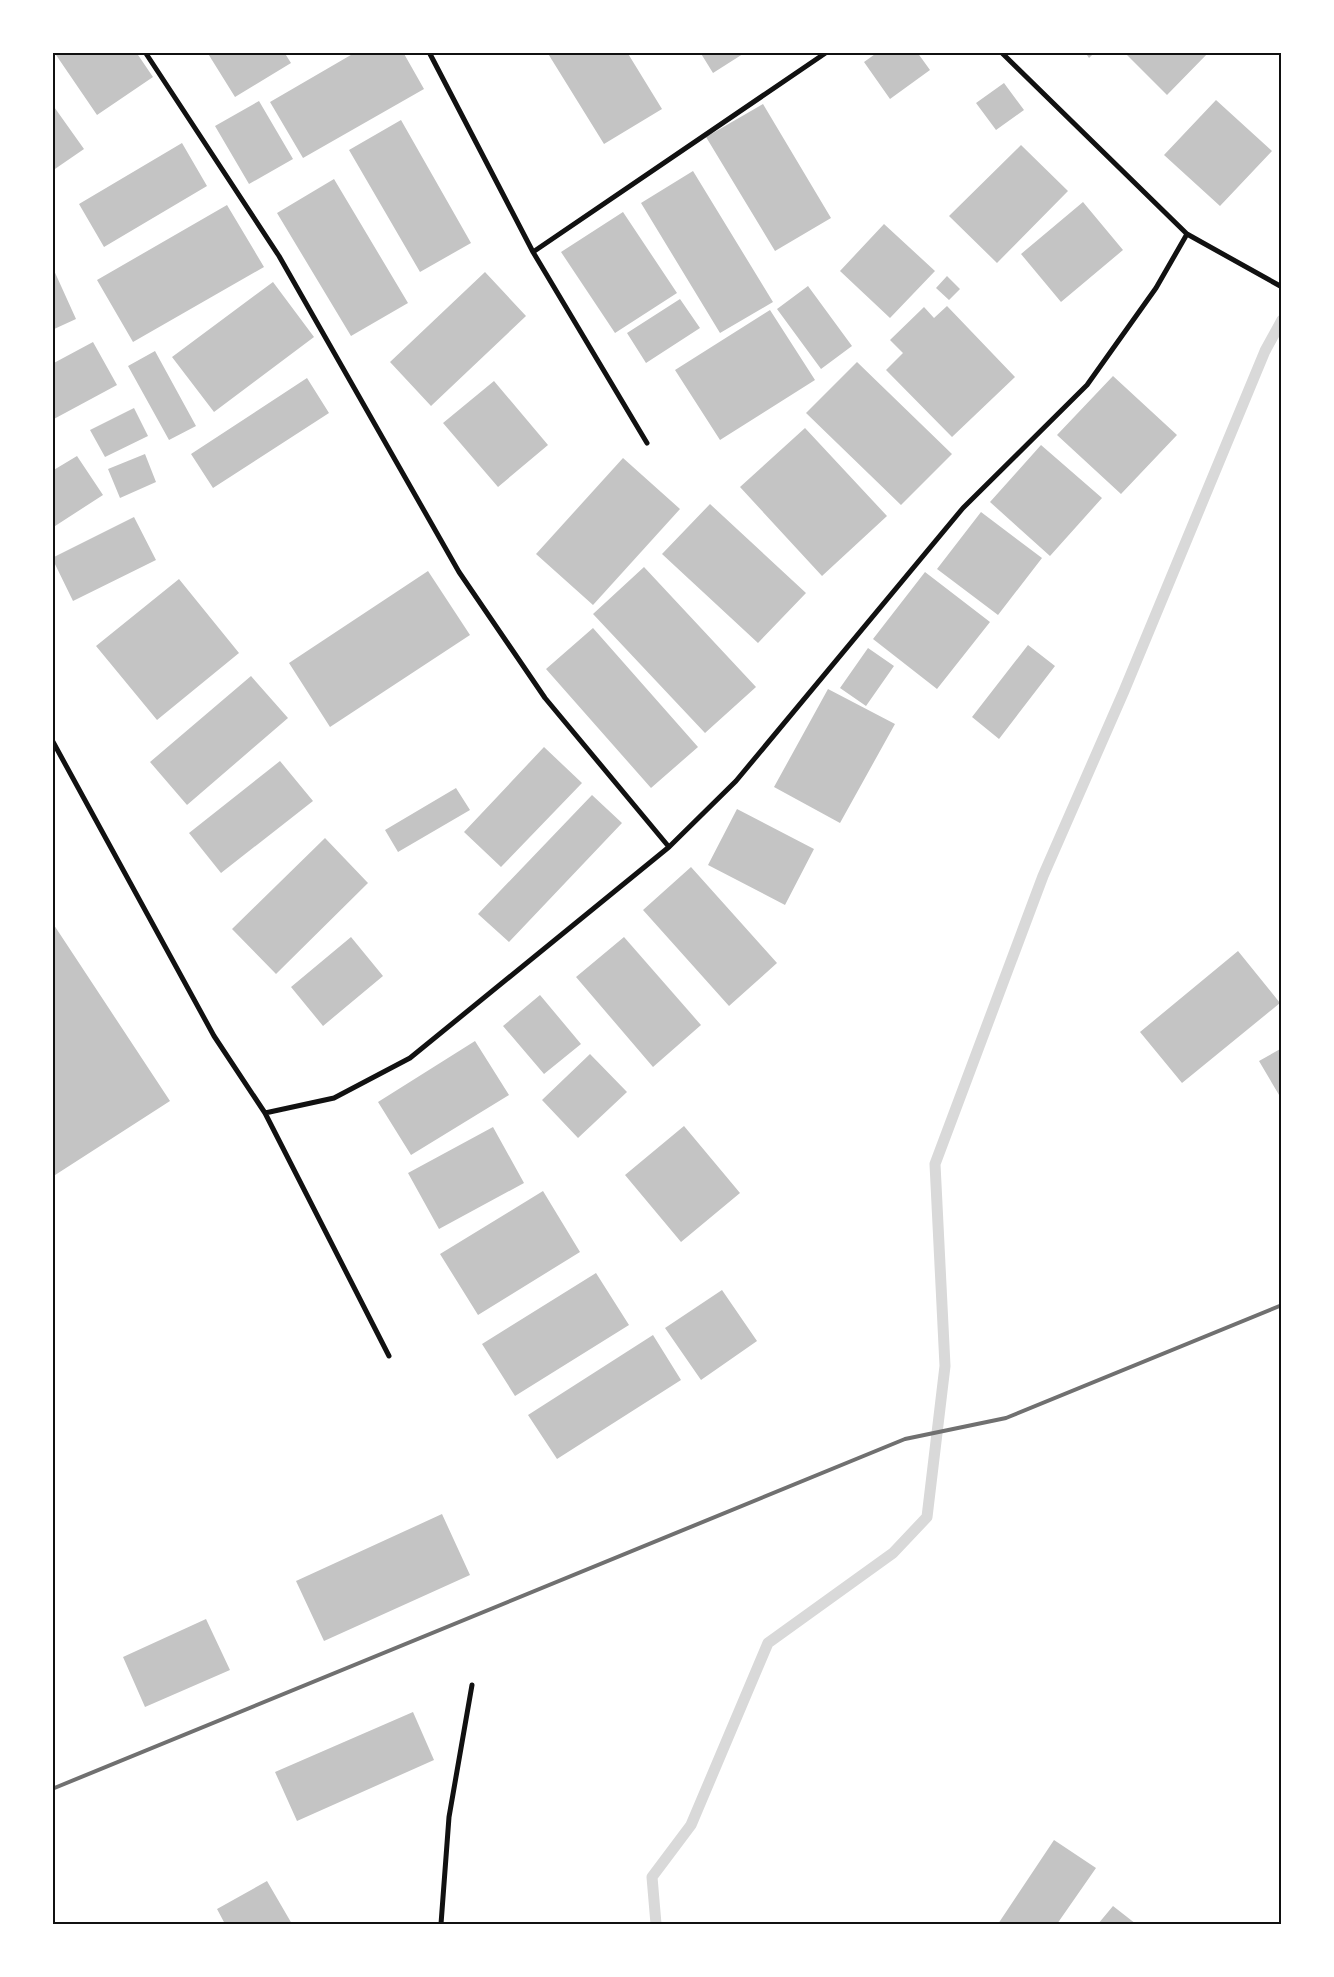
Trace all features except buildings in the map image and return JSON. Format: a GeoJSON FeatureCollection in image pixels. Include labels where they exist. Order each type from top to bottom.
{"type":"FeatureCollection","features":[{"type":"Feature","properties":{"kind":"street"},"geometry":{"type":"LineString","coordinates":[[145,52],[279,256],[459,572],[545,698],[669,847]]}},
{"type":"Feature","properties":{"kind":"street"},"geometry":{"type":"LineString","coordinates":[[429,52],[533,252],[647,443]]}},
{"type":"Feature","properties":{"kind":"street"},"geometry":{"type":"LineString","coordinates":[[533,252],[827,52]]}},
{"type":"Feature","properties":{"kind":"street"},"geometry":{"type":"LineString","coordinates":[[1001,52],[1187,234],[1282,287]]}},
{"type":"Feature","properties":{"kind":"street"},"geometry":{"type":"LineString","coordinates":[[265,1113],[334,1098],[410,1058],[669,847],[736,781],[963,508],[1087,385],[1156,288],[1187,234]]}},
{"type":"Feature","properties":{"kind":"street"},"geometry":{"type":"LineString","coordinates":[[52,740],[214,1036],[265,1113],[389,1356]]}},
{"type":"Feature","properties":{"kind":"street"},"geometry":{"type":"LineString","coordinates":[[441,1924],[449,1817],[472,1685]]}},
{"type":"Feature","properties":{"kind":"waterway"},"geometry":{"type":"LineString","coordinates":[[656,1924],[652,1877],[691,1825],[768,1643],[893,1553],[927,1517],[945,1366],[935,1164],[1043,876],[1124,691],[1265,351],[1282,320]]}},
{"type":"Feature","properties":{"kind":"railway"},"geometry":{"type":"LineString","coordinates":[[52,1789],[905,1439],[1006,1418],[1282,1305]]}}]}
